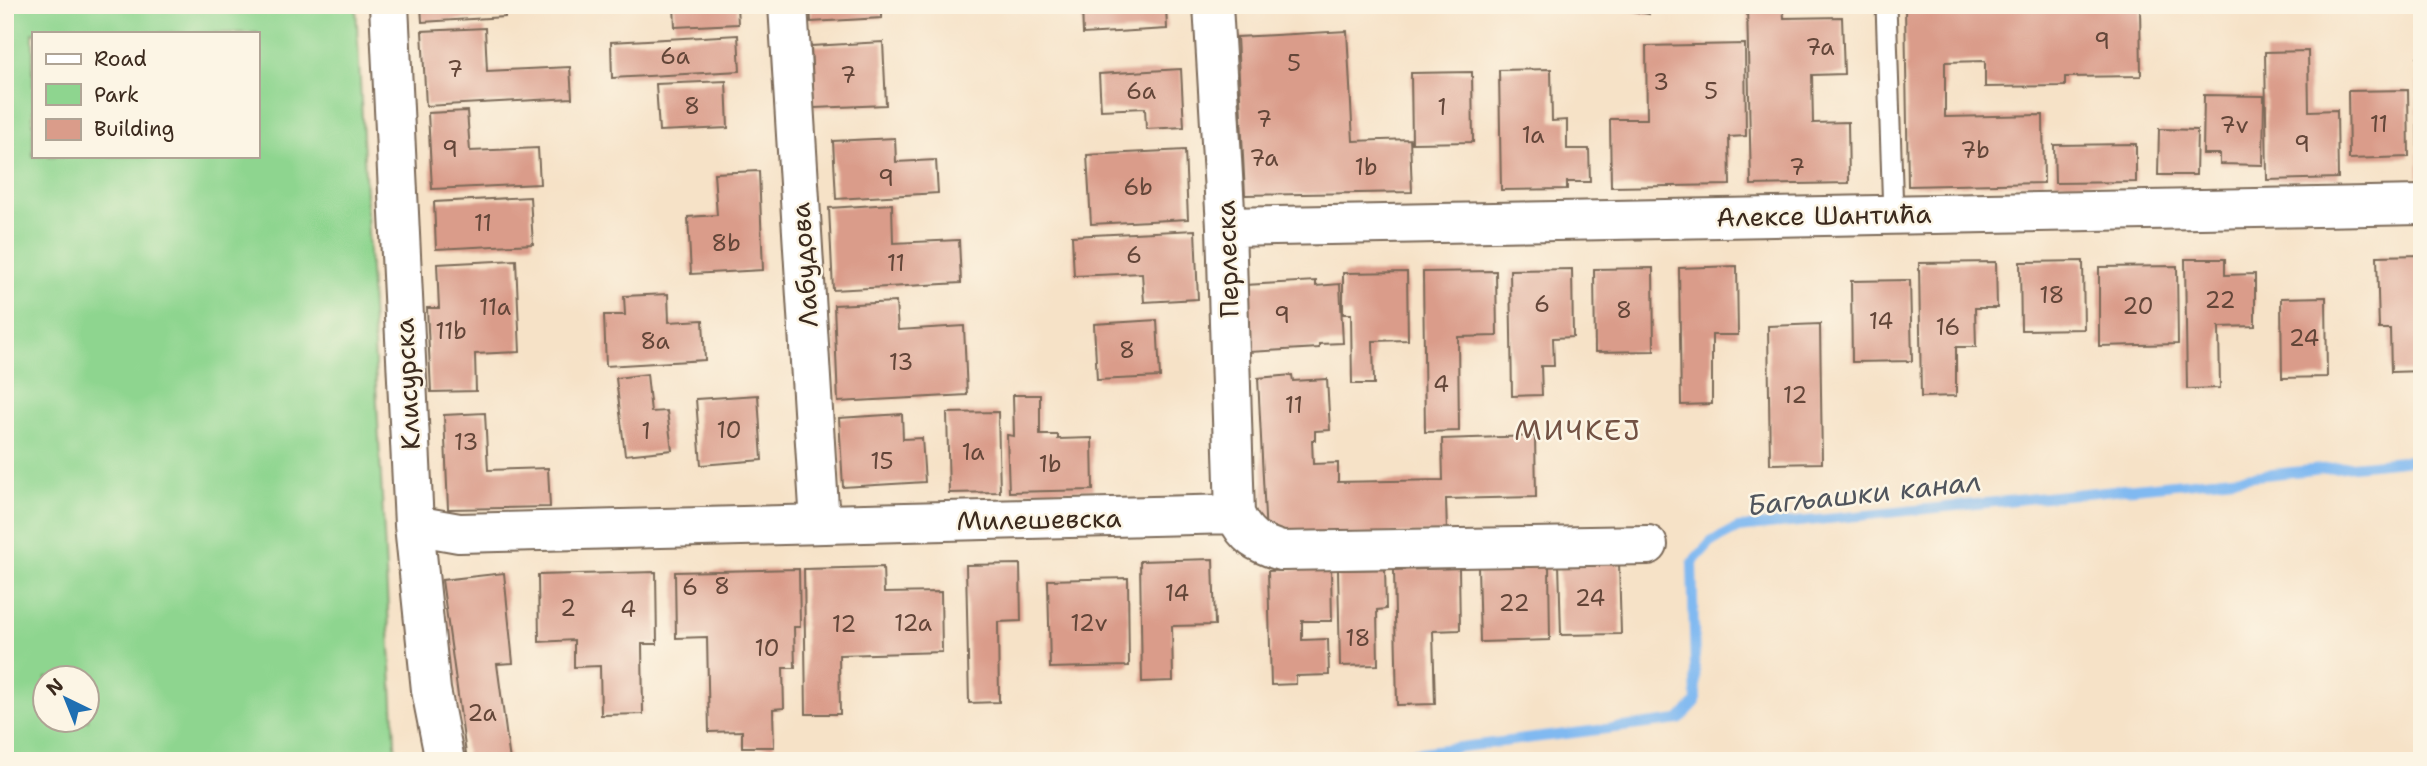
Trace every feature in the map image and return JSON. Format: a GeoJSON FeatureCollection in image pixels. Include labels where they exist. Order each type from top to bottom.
{"type":"FeatureCollection","features":[{"type":"Feature","properties":{"kind":"street","name":"Клисурска"},"geometry":{"type":"LineString","coordinates":[[389,5],[414,525],[431,690],[445,761]]}},
{"type":"Feature","properties":{"kind":"street","name":"Лабудова"},"geometry":{"type":"LineString","coordinates":[[788,5],[820,524]]}},
{"type":"Feature","properties":{"kind":"street","name":"Перлеска"},"geometry":{"type":"LineString","coordinates":[[1213,5],[1226,227],[1236,514]]}},
{"type":"Feature","properties":{"kind":"street","name":"Алексе Шантића"},"geometry":{"type":"LineString","coordinates":[[1226,227],[2422,205]]}},
{"type":"Feature","properties":{"kind":"street","name":"Милешевска"},"geometry":{"type":"LineString","coordinates":[[414,525],[459,533],[1236,514]]}},
{"type":"Feature","properties":{"kind":"street"},"geometry":{"type":"LineString","coordinates":[[1236,514],[1242,529],[1260,544],[1282,551],[1648,545]]}},
{"type":"Feature","properties":{"kind":"lane"},"geometry":{"type":"LineString","coordinates":[[1886,5],[1893,214]]}},
{"type":"Feature","properties":{"kind":"green space"},"geometry":{"type":"Polygon","coordinates":[[[5,5],[356,5],[396,761],[5,761],[5,5]]]}},
{"type":"Feature","properties":{"kind":"building"},"geometry":{"type":"Polygon","coordinates":[[[421,5],[505,5],[505,17],[422,22],[421,5]]]}},
{"type":"Feature","properties":{"kind":"building"},"geometry":{"type":"Polygon","coordinates":[[[674,5],[737,5],[738,24],[675,27],[674,5]]]}},
{"type":"Feature","properties":{"kind":"building"},"geometry":{"type":"Polygon","coordinates":[[[810,5],[882,5],[882,18],[811,22],[810,5]]]}},
{"type":"Feature","properties":{"kind":"building"},"geometry":{"type":"Polygon","coordinates":[[[1082,5],[1166,5],[1167,29],[1083,34],[1082,5]]]}},
{"type":"Feature","properties":{"kind":"building"},"geometry":{"type":"Polygon","coordinates":[[[1599,5],[1650,5],[1649,14],[1599,5]]]}},
{"type":"Feature","properties":{"kind":"building"},"geometry":{"type":"Polygon","coordinates":[[[1747,5],[1783,5],[1784,18],[1842,17],[1844,74],[1812,75],[1813,123],[1848,122],[1849,183],[1751,185],[1747,5]]]}},
{"type":"Feature","properties":{"kind":"building"},"geometry":{"type":"Polygon","coordinates":[[[1905,5],[2140,5],[2141,76],[2065,77],[2065,86],[1985,87],[1985,61],[1945,62],[1945,117],[2043,115],[2044,183],[1908,186],[1905,5]]]}},
{"type":"Feature","properties":{"kind":"building"},"geometry":{"type":"Polygon","coordinates":[[[485,28],[487,71],[570,67],[572,98],[426,106],[422,31],[485,28]]]}},
{"type":"Feature","properties":{"kind":"building"},"geometry":{"type":"Polygon","coordinates":[[[1347,31],[1353,141],[1410,139],[1412,192],[1245,195],[1237,37],[1347,31]]]}},
{"type":"Feature","properties":{"kind":"building"},"geometry":{"type":"Polygon","coordinates":[[[738,35],[740,71],[612,78],[611,42],[738,35]]]}},
{"type":"Feature","properties":{"kind":"building"},"geometry":{"type":"Polygon","coordinates":[[[883,42],[886,105],[814,108],[811,46],[883,42]]]}},
{"type":"Feature","properties":{"kind":"building"},"geometry":{"type":"Polygon","coordinates":[[[1745,44],[1746,136],[1729,137],[1730,185],[1611,187],[1610,119],[1647,119],[1646,46],[1745,44]]]}},
{"type":"Feature","properties":{"kind":"building"},"geometry":{"type":"Polygon","coordinates":[[[2308,51],[2309,111],[2337,110],[2338,178],[2267,180],[2265,52],[2308,51]]]}},
{"type":"Feature","properties":{"kind":"building"},"geometry":{"type":"Polygon","coordinates":[[[2417,57],[2422,57],[2422,177],[2418,177],[2417,57]]]}},
{"type":"Feature","properties":{"kind":"building"},"geometry":{"type":"Polygon","coordinates":[[[1181,69],[1184,127],[1146,129],[1145,108],[1101,110],[1099,74],[1181,69]]]}},
{"type":"Feature","properties":{"kind":"building"},"geometry":{"type":"Polygon","coordinates":[[[1551,69],[1552,121],[1567,120],[1567,149],[1589,149],[1590,182],[1567,182],[1567,189],[1501,190],[1499,70],[1551,69]]]}},
{"type":"Feature","properties":{"kind":"building"},"geometry":{"type":"Polygon","coordinates":[[[1472,72],[1473,142],[1412,143],[1411,73],[1472,72]]]}},
{"type":"Feature","properties":{"kind":"building"},"geometry":{"type":"Polygon","coordinates":[[[726,81],[728,128],[659,131],[656,84],[726,81]]]}},
{"type":"Feature","properties":{"kind":"building"},"geometry":{"type":"Polygon","coordinates":[[[2408,90],[2409,157],[2349,159],[2348,91],[2408,90]]]}},
{"type":"Feature","properties":{"kind":"building"},"geometry":{"type":"Polygon","coordinates":[[[2204,95],[2264,96],[2263,165],[2220,164],[2220,154],[2203,154],[2204,95]]]}},
{"type":"Feature","properties":{"kind":"building"},"geometry":{"type":"Polygon","coordinates":[[[467,111],[470,151],[538,148],[540,184],[432,189],[428,113],[467,111]]]}},
{"type":"Feature","properties":{"kind":"building"},"geometry":{"type":"Polygon","coordinates":[[[2159,129],[2197,130],[2196,175],[2158,175],[2159,129]]]}},
{"type":"Feature","properties":{"kind":"building"},"geometry":{"type":"Polygon","coordinates":[[[895,138],[896,162],[936,160],[938,193],[836,199],[833,141],[895,138]]]}},
{"type":"Feature","properties":{"kind":"building"},"geometry":{"type":"Polygon","coordinates":[[[2136,144],[2136,182],[2055,183],[2054,145],[2136,144]]]}},
{"type":"Feature","properties":{"kind":"building"},"geometry":{"type":"Polygon","coordinates":[[[1185,150],[1188,219],[1091,224],[1087,155],[1185,150]]]}},
{"type":"Feature","properties":{"kind":"building"},"geometry":{"type":"Polygon","coordinates":[[[759,171],[763,270],[691,274],[688,217],[717,215],[714,173],[759,171]]]}},
{"type":"Feature","properties":{"kind":"building"},"geometry":{"type":"Polygon","coordinates":[[[530,197],[533,244],[436,249],[434,202],[530,197]]]}},
{"type":"Feature","properties":{"kind":"building"},"geometry":{"type":"Polygon","coordinates":[[[892,204],[893,243],[959,240],[961,283],[833,290],[829,208],[892,204]]]}},
{"type":"Feature","properties":{"kind":"building"},"geometry":{"type":"Polygon","coordinates":[[[1195,230],[1198,299],[1144,302],[1142,273],[1074,276],[1072,236],[1195,230]]]}},
{"type":"Feature","properties":{"kind":"building"},"geometry":{"type":"Polygon","coordinates":[[[2422,255],[2422,371],[2391,372],[2390,329],[2379,329],[2377,256],[2422,255]]]}},
{"type":"Feature","properties":{"kind":"building"},"geometry":{"type":"Polygon","coordinates":[[[2185,259],[2225,259],[2225,275],[2255,274],[2255,326],[2219,327],[2220,388],[2187,389],[2185,259]]]}},
{"type":"Feature","properties":{"kind":"building"},"geometry":{"type":"Polygon","coordinates":[[[516,260],[520,352],[475,354],[476,391],[431,392],[427,308],[439,308],[437,264],[516,260]]]}},
{"type":"Feature","properties":{"kind":"building"},"geometry":{"type":"Polygon","coordinates":[[[2083,261],[2084,329],[2021,330],[2020,262],[2083,261]]]}},
{"type":"Feature","properties":{"kind":"building"},"geometry":{"type":"Polygon","coordinates":[[[1996,262],[1997,308],[1975,308],[1976,347],[1956,347],[1956,396],[1921,397],[1919,263],[1996,262]]]}},
{"type":"Feature","properties":{"kind":"building"},"geometry":{"type":"Polygon","coordinates":[[[1737,266],[1738,335],[1712,335],[1712,404],[1681,405],[1679,268],[1737,266]]]}},
{"type":"Feature","properties":{"kind":"building"},"geometry":{"type":"Polygon","coordinates":[[[2177,266],[2178,344],[2099,346],[2099,267],[2177,266]]]}},
{"type":"Feature","properties":{"kind":"building"},"geometry":{"type":"Polygon","coordinates":[[[1653,268],[1654,351],[1595,352],[1594,269],[1653,268]]]}},
{"type":"Feature","properties":{"kind":"building"},"geometry":{"type":"Polygon","coordinates":[[[1572,269],[1573,337],[1553,338],[1554,366],[1541,366],[1542,395],[1512,396],[1510,270],[1572,269]]]}},
{"type":"Feature","properties":{"kind":"building"},"geometry":{"type":"Polygon","coordinates":[[[1496,271],[1497,336],[1458,337],[1459,431],[1425,432],[1423,272],[1496,271]]]}},
{"type":"Feature","properties":{"kind":"building"},"geometry":{"type":"Polygon","coordinates":[[[1407,272],[1408,340],[1373,341],[1374,384],[1352,384],[1351,314],[1343,314],[1343,273],[1407,272]]]}},
{"type":"Feature","properties":{"kind":"building"},"geometry":{"type":"Polygon","coordinates":[[[1910,280],[1912,361],[1852,362],[1851,281],[1910,280]]]}},
{"type":"Feature","properties":{"kind":"building"},"geometry":{"type":"Polygon","coordinates":[[[1316,281],[1316,286],[1340,284],[1343,343],[1319,344],[1319,348],[1249,352],[1245,285],[1316,281]]]}},
{"type":"Feature","properties":{"kind":"building"},"geometry":{"type":"Polygon","coordinates":[[[668,294],[669,322],[703,320],[705,360],[606,366],[604,315],[625,315],[624,296],[668,294]]]}},
{"type":"Feature","properties":{"kind":"building"},"geometry":{"type":"Polygon","coordinates":[[[2326,297],[2327,377],[2282,378],[2281,298],[2326,297]]]}},
{"type":"Feature","properties":{"kind":"building"},"geometry":{"type":"Polygon","coordinates":[[[896,302],[898,330],[964,326],[967,395],[838,402],[834,305],[896,302]]]}},
{"type":"Feature","properties":{"kind":"building"},"geometry":{"type":"Polygon","coordinates":[[[1157,320],[1160,377],[1097,380],[1094,324],[1157,320]]]}},
{"type":"Feature","properties":{"kind":"building"},"geometry":{"type":"Polygon","coordinates":[[[1820,324],[1822,463],[1770,464],[1768,326],[1820,324]]]}},
{"type":"Feature","properties":{"kind":"building"},"geometry":{"type":"Polygon","coordinates":[[[647,374],[651,412],[667,411],[672,450],[625,455],[616,378],[647,374]]]}},
{"type":"Feature","properties":{"kind":"building"},"geometry":{"type":"Polygon","coordinates":[[[1292,375],[1293,381],[1327,379],[1330,430],[1315,431],[1315,440],[1312,440],[1313,464],[1338,463],[1338,482],[1443,480],[1442,439],[1535,436],[1536,497],[1446,499],[1447,533],[1266,537],[1258,378],[1292,375]]]}},
{"type":"Feature","properties":{"kind":"building"},"geometry":{"type":"Polygon","coordinates":[[[758,395],[762,460],[701,465],[696,399],[758,395]]]}},
{"type":"Feature","properties":{"kind":"building"},"geometry":{"type":"Polygon","coordinates":[[[1013,395],[1040,395],[1040,435],[1058,435],[1058,439],[1092,438],[1093,490],[1009,492],[1007,435],[1014,436],[1013,395]]]}},
{"type":"Feature","properties":{"kind":"building"},"geometry":{"type":"Polygon","coordinates":[[[998,412],[1000,492],[949,493],[947,413],[998,412]]]}},
{"type":"Feature","properties":{"kind":"building"},"geometry":{"type":"Polygon","coordinates":[[[485,413],[488,470],[548,468],[550,507],[448,509],[444,415],[485,413]]]}},
{"type":"Feature","properties":{"kind":"building"},"geometry":{"type":"Polygon","coordinates":[[[902,414],[903,439],[922,438],[925,482],[843,487],[839,418],[902,414]]]}},
{"type":"Feature","properties":{"kind":"building"},"geometry":{"type":"Polygon","coordinates":[[[1213,559],[1215,625],[1172,626],[1173,681],[1142,682],[1140,561],[1213,559]]]}},
{"type":"Feature","properties":{"kind":"building"},"geometry":{"type":"Polygon","coordinates":[[[1619,562],[1621,634],[1561,635],[1559,563],[1619,562]]]}},
{"type":"Feature","properties":{"kind":"building"},"geometry":{"type":"Polygon","coordinates":[[[1020,564],[1021,621],[998,622],[999,702],[969,703],[966,565],[1020,564]]]}},
{"type":"Feature","properties":{"kind":"building"},"geometry":{"type":"Polygon","coordinates":[[[1549,565],[1550,640],[1480,642],[1478,566],[1549,565]]]}},
{"type":"Feature","properties":{"kind":"building"},"geometry":{"type":"Polygon","coordinates":[[[883,567],[884,593],[941,592],[942,652],[839,655],[840,714],[806,714],[804,569],[883,567]]]}},
{"type":"Feature","properties":{"kind":"building"},"geometry":{"type":"Polygon","coordinates":[[[1459,568],[1460,630],[1433,631],[1435,704],[1397,705],[1394,570],[1459,568]]]}},
{"type":"Feature","properties":{"kind":"building"},"geometry":{"type":"Polygon","coordinates":[[[799,569],[800,627],[794,627],[795,668],[783,668],[784,708],[773,709],[774,747],[742,747],[742,731],[709,732],[707,637],[676,638],[675,572],[799,569]]]}},
{"type":"Feature","properties":{"kind":"building"},"geometry":{"type":"Polygon","coordinates":[[[1331,569],[1332,621],[1302,621],[1302,640],[1328,639],[1329,675],[1296,676],[1296,684],[1271,685],[1268,571],[1331,569]]]}},
{"type":"Feature","properties":{"kind":"building"},"geometry":{"type":"Polygon","coordinates":[[[1385,569],[1386,609],[1377,610],[1378,665],[1340,666],[1338,570],[1385,569]]]}},
{"type":"Feature","properties":{"kind":"building"},"geometry":{"type":"Polygon","coordinates":[[[656,572],[657,644],[642,644],[643,714],[601,715],[600,666],[574,667],[574,640],[539,642],[538,575],[656,572]]]}},
{"type":"Feature","properties":{"kind":"building"},"geometry":{"type":"Polygon","coordinates":[[[504,573],[513,663],[497,664],[510,761],[467,761],[442,580],[504,573]]]}},
{"type":"Feature","properties":{"kind":"building"},"geometry":{"type":"Polygon","coordinates":[[[1128,578],[1129,666],[1050,668],[1048,580],[1128,578]]]}},
{"type":"Feature","properties":{"kind":"waterway","name":"Багљашки канал"},"geometry":{"type":"LineString","coordinates":[[1348,761],[1679,720],[1696,702],[1692,563],[1711,542],[1738,528],[2422,459]]}},
{"type":"Feature","properties":{"kind":"district","name":"МИЧКЕЈ"},"geometry":{"type":"Point","coordinates":[1578,430]}}]}
